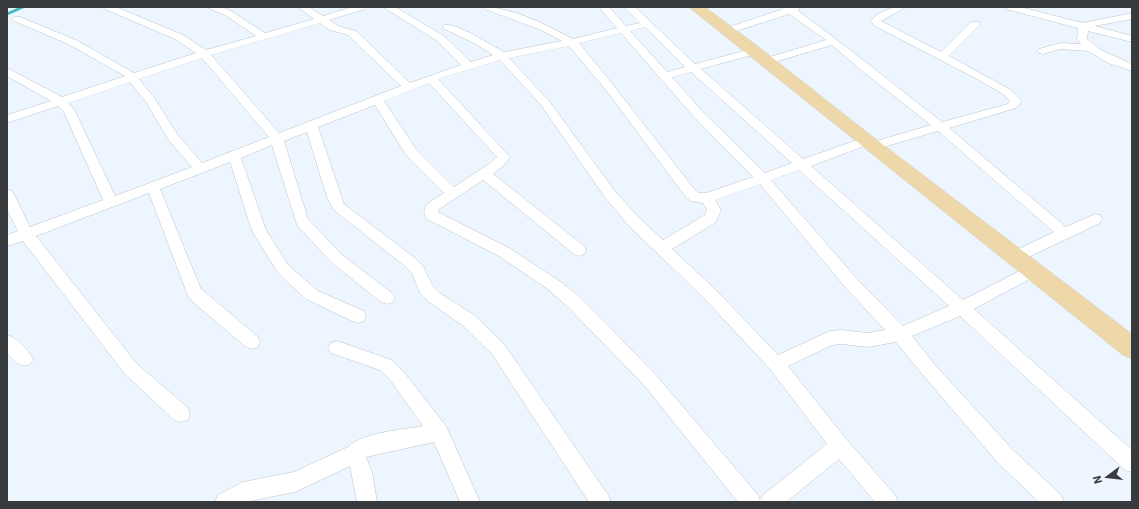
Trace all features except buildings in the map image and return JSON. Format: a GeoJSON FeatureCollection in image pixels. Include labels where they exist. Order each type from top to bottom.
{"type":"FeatureCollection","features":[{"type":"Feature","properties":{"kind":"main road"},"geometry":{"type":"LineString","coordinates":[[696,7],[761,56],[1014,257],[1132,348]]}},
{"type":"Feature","properties":{"kind":"street"},"geometry":{"type":"LineString","coordinates":[[108,7],[179,37],[204,54],[277,139],[302,221],[336,258],[386,298]]}},
{"type":"Feature","properties":{"kind":"street"},"geometry":{"type":"LineString","coordinates":[[213,7],[228,13],[264,37]]}},
{"type":"Feature","properties":{"kind":"street"},"geometry":{"type":"LineString","coordinates":[[303,7],[336,29],[352,33],[408,87]]}},
{"type":"Feature","properties":{"kind":"street"},"geometry":{"type":"LineString","coordinates":[[7,119],[204,54],[323,20],[362,7]]}},
{"type":"Feature","properties":{"kind":"street"},"geometry":{"type":"LineString","coordinates":[[388,7],[440,38],[469,66]]}},
{"type":"Feature","properties":{"kind":"street"},"geometry":{"type":"LineString","coordinates":[[488,7],[510,14],[572,42],[610,88],[690,193],[696,198],[707,198],[762,178],[870,143],[941,127],[1012,106],[1016,101],[1007,92],[943,56],[879,24],[876,21],[878,18],[900,7]]}},
{"type":"Feature","properties":{"kind":"street"},"geometry":{"type":"LineString","coordinates":[[510,14],[522,7]]}},
{"type":"Feature","properties":{"kind":"street"},"geometry":{"type":"LineString","coordinates":[[604,7],[697,113],[762,178],[851,283],[900,334],[929,370],[1005,456],[1054,502]]}},
{"type":"Feature","properties":{"kind":"street"},"geometry":{"type":"LineString","coordinates":[[629,7],[694,69],[962,308],[1132,463]]}},
{"type":"Feature","properties":{"kind":"street"},"geometry":{"type":"LineString","coordinates":[[1009,7],[1132,39]]}},
{"type":"Feature","properties":{"kind":"street"},"geometry":{"type":"LineString","coordinates":[[727,31],[792,8],[865,68],[941,127],[1065,234]]}},
{"type":"Feature","properties":{"kind":"street"},"geometry":{"type":"LineString","coordinates":[[1083,26],[1132,16]]}},
{"type":"Feature","properties":{"kind":"street"},"geometry":{"type":"LineString","coordinates":[[17,18],[72,42],[133,77],[151,101],[172,136],[200,169]]}},
{"type":"Feature","properties":{"kind":"street"},"geometry":{"type":"LineString","coordinates":[[7,241],[200,169],[431,78],[502,56],[572,42],[646,24]]}},
{"type":"Feature","properties":{"kind":"street"},"geometry":{"type":"LineString","coordinates":[[943,56],[975,24]]}},
{"type":"Feature","properties":{"kind":"street"},"geometry":{"type":"LineString","coordinates":[[1083,26],[1082,39],[1092,48],[1132,68]]}},
{"type":"Feature","properties":{"kind":"street"},"geometry":{"type":"LineString","coordinates":[[448,27],[478,41],[502,56],[545,104],[609,193],[634,222],[709,293],[776,364],[840,446],[888,502]]}},
{"type":"Feature","properties":{"kind":"street"},"geometry":{"type":"LineString","coordinates":[[664,76],[834,41]]}},
{"type":"Feature","properties":{"kind":"street"},"geometry":{"type":"LineString","coordinates":[[1042,51],[1060,46],[1092,48]]}},
{"type":"Feature","properties":{"kind":"street"},"geometry":{"type":"LineString","coordinates":[[7,71],[60,102],[69,111],[111,203]]}},
{"type":"Feature","properties":{"kind":"street"},"geometry":{"type":"LineString","coordinates":[[431,78],[503,155],[503,160],[484,174],[432,207],[432,215],[504,252],[555,286],[574,302],[649,379],[752,502]]}},
{"type":"Feature","properties":{"kind":"street"},"geometry":{"type":"LineString","coordinates":[[377,99],[411,152],[452,193]]}},
{"type":"Feature","properties":{"kind":"street"},"geometry":{"type":"LineString","coordinates":[[311,126],[334,198],[339,206],[411,263],[418,270],[426,289],[435,298],[468,320],[498,349],[601,502]]}},
{"type":"Feature","properties":{"kind":"street"},"geometry":{"type":"LineString","coordinates":[[234,155],[259,231],[283,269],[312,295],[358,316]]}},
{"type":"Feature","properties":{"kind":"street"},"geometry":{"type":"LineString","coordinates":[[484,174],[579,250]]}},
{"type":"Feature","properties":{"kind":"street"},"geometry":{"type":"LineString","coordinates":[[153,187],[194,292],[200,299],[252,342]]}},
{"type":"Feature","properties":{"kind":"street"},"geometry":{"type":"LineString","coordinates":[[7,194],[26,234],[130,368],[181,414]]}},
{"type":"Feature","properties":{"kind":"street"},"geometry":{"type":"LineString","coordinates":[[662,248],[711,218],[714,210],[707,198]]}},
{"type":"Feature","properties":{"kind":"street"},"geometry":{"type":"LineString","coordinates":[[1014,257],[1095,219]]}},
{"type":"Feature","properties":{"kind":"street"},"geometry":{"type":"LineString","coordinates":[[776,364],[830,338],[842,337],[868,340],[900,334],[962,308],[1032,271]]}},
{"type":"Feature","properties":{"kind":"street"},"geometry":{"type":"LineString","coordinates":[[7,342],[24,359]]}},
{"type":"Feature","properties":{"kind":"street"},"geometry":{"type":"LineString","coordinates":[[336,348],[386,365],[397,376],[439,432],[470,502]]}},
{"type":"Feature","properties":{"kind":"street"},"geometry":{"type":"LineString","coordinates":[[225,502],[243,492],[295,482],[355,454],[360,449],[367,446],[439,432]]}},
{"type":"Feature","properties":{"kind":"street"},"geometry":{"type":"LineString","coordinates":[[770,502],[840,446]]}},
{"type":"Feature","properties":{"kind":"street"},"geometry":{"type":"LineString","coordinates":[[355,454],[362,472],[367,502]]}},
{"type":"Feature","properties":{"kind":"waterway"},"geometry":{"type":"LineString","coordinates":[[7,14],[23,7]]}}]}
